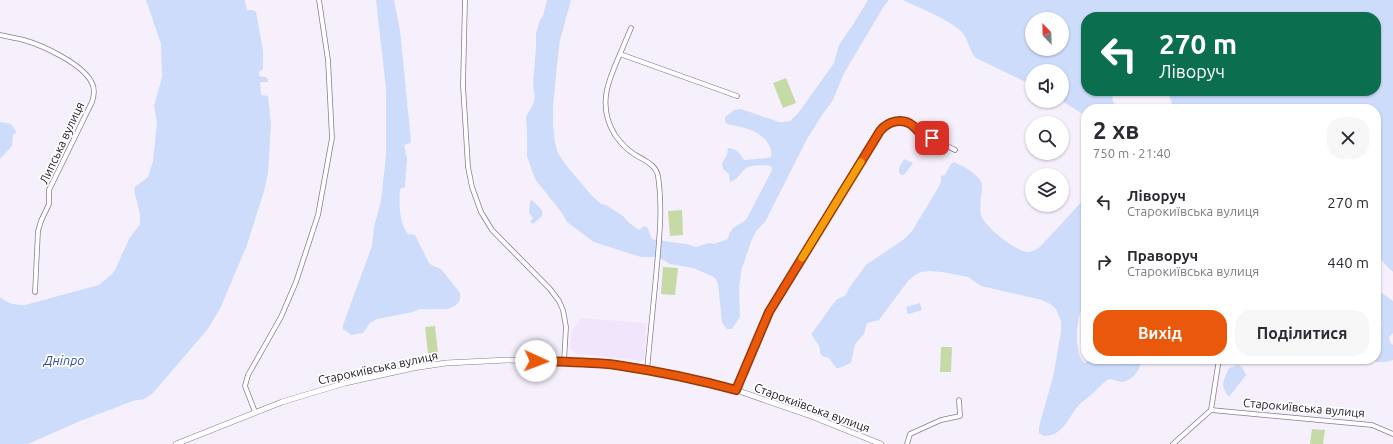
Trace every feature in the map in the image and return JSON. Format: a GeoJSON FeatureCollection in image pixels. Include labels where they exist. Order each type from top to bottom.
{"type":"FeatureCollection","features":[{"type":"Feature","properties":{"kind":"street"},"geometry":{"type":"LineString","coordinates":[[255,412],[246,386],[246,381],[252,367],[281,317],[296,282],[318,215],[332,138],[328,60],[319,0]]}},
{"type":"Feature","properties":{"kind":"street"},"geometry":{"type":"LineString","coordinates":[[465,0],[462,85],[468,168],[472,187],[481,212],[492,230],[550,289],[559,301],[563,310],[566,327],[564,362]]}},
{"type":"Feature","properties":{"kind":"street"},"geometry":{"type":"LineString","coordinates":[[631,28],[607,86],[605,101],[607,116],[613,131],[632,154],[650,163],[656,170],[658,176],[661,231],[647,370]]}},
{"type":"Feature","properties":{"kind":"street","name":"Липська вулиця"},"geometry":{"type":"LineString","coordinates":[[0,35],[25,40],[64,59],[83,72],[94,89],[92,102],[49,190],[49,204],[38,231],[36,292]]}},
{"type":"Feature","properties":{"kind":"street"},"geometry":{"type":"LineString","coordinates":[[620,54],[737,96]]}},
{"type":"Feature","properties":{"kind":"street","name":"Старокиївська вулиця"},"geometry":{"type":"LineString","coordinates":[[736,390],[769,312],[885,126],[891,123],[905,121],[913,125],[920,132],[955,150]]}},
{"type":"Feature","properties":{"kind":"street","name":"Старокиївська вулиця"},"geometry":{"type":"LineString","coordinates":[[176,444],[255,412],[327,388],[365,378],[446,363],[508,360],[614,365],[685,378],[736,390],[811,416],[881,444]]}},
{"type":"Feature","properties":{"kind":"street"},"geometry":{"type":"LineString","coordinates":[[1173,444],[1211,410],[1218,364]]}},
{"type":"Feature","properties":{"kind":"street"},"geometry":{"type":"LineString","coordinates":[[907,444],[910,434],[941,420],[960,416],[959,400]]}},
{"type":"Feature","properties":{"kind":"street","name":"Старокиївська вулиця"},"geometry":{"type":"LineString","coordinates":[[1211,410],[1372,425],[1393,434]]}},
{"type":"Feature","properties":{"kind":"shaded area"},"geometry":{"type":"Polygon","coordinates":[[[581,318],[647,323],[644,359],[642,361],[576,354],[570,348],[572,331],[581,318]]]}},
{"type":"Feature","properties":{"kind":"green space"},"geometry":{"type":"Polygon","coordinates":[[[786,78],[796,103],[783,108],[773,83],[786,78]]]}},
{"type":"Feature","properties":{"kind":"green space"},"geometry":{"type":"Polygon","coordinates":[[[682,210],[683,235],[670,236],[668,211],[682,210]]]}},
{"type":"Feature","properties":{"kind":"green space"},"geometry":{"type":"Polygon","coordinates":[[[663,267],[678,268],[675,295],[661,294],[663,267]]]}},
{"type":"Feature","properties":{"kind":"green space"},"geometry":{"type":"Polygon","coordinates":[[[435,326],[438,353],[428,354],[425,327],[435,326]]]}},
{"type":"Feature","properties":{"kind":"green space"},"geometry":{"type":"Polygon","coordinates":[[[941,347],[952,347],[951,372],[940,372],[941,347]]]}},
{"type":"Feature","properties":{"kind":"green space"},"geometry":{"type":"Polygon","coordinates":[[[1312,429],[1325,430],[1323,444],[1310,444],[1312,429]]]}},
{"type":"Feature","properties":{"kind":"water","name":"Дніпро"},"geometry":{"type":"Polygon","coordinates":[[[146,0],[245,0],[247,10],[253,10],[256,12],[263,51],[263,69],[259,72],[259,76],[266,77],[268,80],[268,82],[260,82],[261,95],[268,96],[271,124],[268,173],[247,245],[220,309],[207,330],[152,394],[144,399],[133,401],[80,421],[28,444],[0,444],[0,297],[12,304],[25,305],[99,285],[115,270],[129,239],[140,224],[140,214],[134,190],[135,187],[148,177],[153,161],[157,123],[154,106],[162,77],[161,44],[146,0]]]}},
{"type":"Feature","properties":{"kind":"water"},"geometry":{"type":"Polygon","coordinates":[[[376,0],[394,0],[400,31],[411,141],[410,143],[404,145],[407,159],[405,187],[400,189],[401,219],[408,234],[415,235],[429,263],[441,269],[460,293],[460,298],[459,302],[455,306],[448,309],[420,309],[413,312],[377,319],[370,323],[363,333],[351,335],[343,329],[343,325],[372,246],[374,227],[381,201],[386,155],[386,88],[376,0]]]}},
{"type":"Feature","properties":{"kind":"water"},"geometry":{"type":"Polygon","coordinates":[[[547,0],[571,0],[560,40],[553,107],[555,143],[558,153],[591,195],[601,204],[606,205],[623,216],[628,222],[639,230],[644,226],[647,227],[652,239],[696,247],[709,243],[714,244],[728,239],[733,228],[746,220],[772,170],[771,166],[750,166],[747,167],[735,180],[730,182],[729,174],[723,169],[722,163],[727,155],[728,148],[738,151],[744,160],[768,158],[771,157],[771,152],[770,146],[763,137],[755,132],[727,124],[725,122],[725,117],[734,110],[741,109],[779,122],[790,121],[799,112],[834,63],[839,45],[868,0],[889,0],[843,75],[833,100],[807,139],[765,222],[757,230],[752,239],[742,268],[739,286],[740,317],[732,329],[727,329],[722,323],[718,283],[714,277],[693,268],[670,264],[658,257],[641,257],[594,242],[567,222],[562,213],[535,179],[527,156],[526,117],[535,98],[533,84],[536,33],[540,20],[543,16],[547,0]]]}},
{"type":"Feature","properties":{"kind":"water"},"geometry":{"type":"Polygon","coordinates":[[[903,0],[1393,0],[1393,272],[1381,260],[1381,104],[1171,104],[1172,102],[1169,96],[1381,96],[1381,12],[1081,12],[1081,96],[1113,96],[1115,104],[1081,104],[1081,113],[1069,105],[1069,64],[1025,64],[1025,82],[976,58],[971,52],[966,37],[955,26],[903,0]]]}},
{"type":"Feature","properties":{"kind":"water"},"geometry":{"type":"Polygon","coordinates":[[[0,122],[11,124],[16,133],[13,134],[12,146],[0,159],[0,122]]]}},
{"type":"Feature","properties":{"kind":"water"},"geometry":{"type":"Polygon","coordinates":[[[904,159],[913,163],[904,175],[901,175],[899,169],[904,159]]]}},
{"type":"Feature","properties":{"kind":"water"},"geometry":{"type":"Polygon","coordinates":[[[954,162],[978,177],[982,184],[980,211],[983,220],[1001,238],[1023,251],[1030,252],[1040,247],[1081,202],[1081,311],[1077,330],[1077,342],[1081,364],[1140,364],[1140,366],[1136,374],[1126,381],[1119,382],[1109,379],[1104,382],[1080,404],[1060,430],[1051,435],[1044,436],[1039,433],[1039,427],[1053,377],[1061,332],[1061,321],[1056,309],[1042,300],[981,286],[968,277],[942,272],[921,272],[908,281],[879,320],[867,323],[864,334],[855,344],[851,363],[836,368],[829,358],[822,356],[819,346],[812,335],[836,300],[846,295],[849,288],[866,265],[903,240],[912,231],[938,188],[941,181],[941,176],[945,175],[951,164],[954,162]]]}},
{"type":"Feature","properties":{"kind":"water"},"geometry":{"type":"Polygon","coordinates":[[[532,200],[542,210],[542,216],[533,224],[530,222],[533,218],[529,213],[530,201],[532,200]]]}},
{"type":"Feature","properties":{"kind":"water"},"geometry":{"type":"Polygon","coordinates":[[[1381,293],[1393,301],[1393,333],[1389,337],[1390,342],[1393,345],[1393,360],[1385,362],[1381,362],[1381,293]]]}},
{"type":"Feature","properties":{"kind":"water"},"geometry":{"type":"Polygon","coordinates":[[[920,303],[922,310],[908,314],[906,307],[920,303]]]}},
{"type":"Feature","properties":{"kind":"water"},"geometry":{"type":"Polygon","coordinates":[[[1238,365],[1242,367],[1246,375],[1229,397],[1224,389],[1223,383],[1229,368],[1238,365]]]}},
{"type":"Feature","properties":{"kind":"slow traffic"},"geometry":{"type":"LineString","coordinates":[[802,258],[861,162]]}},
{"type":"Feature","properties":{"kind":"route"},"geometry":{"type":"LineString","coordinates":[[536,361],[614,365],[647,370],[736,390],[769,312],[880,131],[891,123],[905,121],[913,125],[920,132],[932,138]]}}]}
